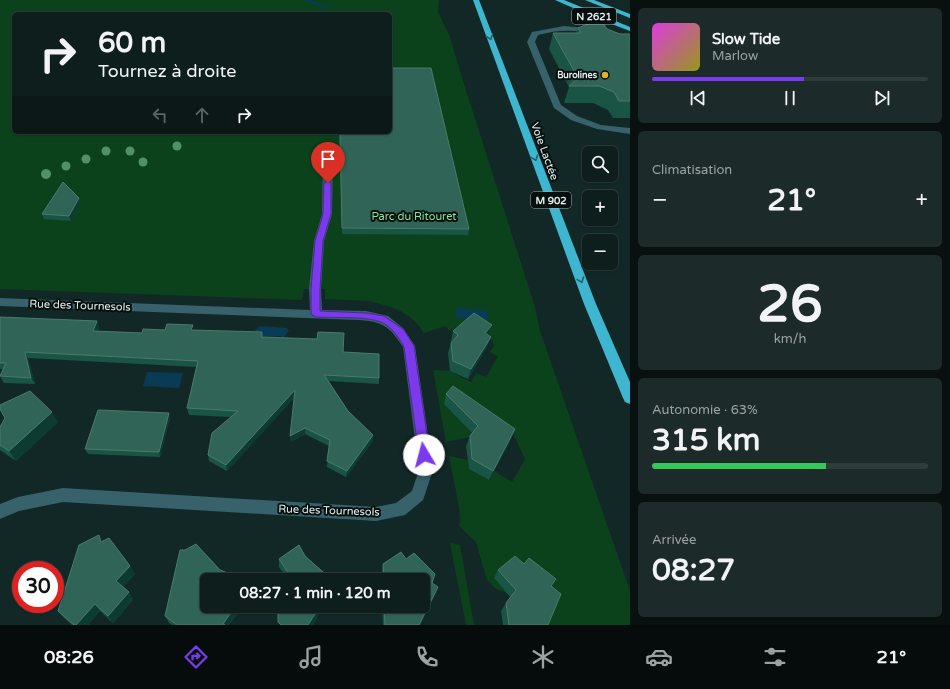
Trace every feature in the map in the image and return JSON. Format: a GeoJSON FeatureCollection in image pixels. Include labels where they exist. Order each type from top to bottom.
{"type":"FeatureCollection","features":[{"type":"Feature","properties":{"kind":"highway","name":"Voie Lactée"},"geometry":{"type":"LineString","coordinates":[[476,0],[590,304],[630,398]]}},
{"type":"Feature","properties":{"kind":"highway","name":"N 2621"},"geometry":{"type":"LineString","coordinates":[[558,0],[630,29]]}},
{"type":"Feature","properties":{"kind":"highway","name":"N 2621"},"geometry":{"type":"LineString","coordinates":[[588,0],[630,16]]}},
{"type":"Feature","properties":{"kind":"street"},"geometry":{"type":"LineString","coordinates":[[599,34],[584,29],[565,28],[535,34],[530,42],[557,106],[574,118],[600,127],[630,132]]}},
{"type":"Feature","properties":{"kind":"street"},"geometry":{"type":"LineString","coordinates":[[316,314],[315,289],[319,241],[327,214],[328,152]]}},
{"type":"Feature","properties":{"kind":"street","name":"Rue des Tournesols"},"geometry":{"type":"LineString","coordinates":[[0,302],[366,316],[384,319],[400,332],[409,346],[426,470],[418,495],[400,510],[376,514],[63,495],[18,504],[0,512]]}},
{"type":"Feature","properties":{"kind":"green space","name":"Parc du Ritouret"},"geometry":{"type":"Polygon","coordinates":[[[0,0],[439,0],[438,12],[450,37],[535,307],[540,331],[630,591],[630,625],[545,625],[494,578],[507,593],[496,589],[487,580],[476,542],[459,526],[460,520],[458,503],[449,456],[468,460],[469,469],[489,480],[494,471],[512,482],[525,459],[511,429],[462,422],[474,436],[446,442],[433,370],[450,371],[471,382],[476,373],[486,377],[498,356],[490,352],[494,346],[490,335],[462,331],[456,327],[450,331],[445,326],[424,333],[408,315],[394,308],[371,301],[325,299],[325,289],[304,289],[302,300],[0,289],[0,0]]]}},
{"type":"Feature","properties":{"kind":"green space"},"geometry":{"type":"Polygon","coordinates":[[[450,543],[460,545],[474,625],[466,625],[450,543]]]}},
{"type":"Feature","properties":{"kind":"water"},"geometry":{"type":"Polygon","coordinates":[[[456,308],[487,310],[488,320],[456,318],[456,308]]]}},
{"type":"Feature","properties":{"kind":"water"},"geometry":{"type":"Polygon","coordinates":[[[260,326],[287,328],[289,331],[284,337],[290,338],[281,339],[281,336],[259,335],[255,330],[260,326]]]}},
{"type":"Feature","properties":{"kind":"water"},"geometry":{"type":"Polygon","coordinates":[[[147,372],[183,373],[179,388],[143,386],[147,372]]]}},
{"type":"Feature","properties":{"kind":"building"},"geometry":{"type":"Polygon","coordinates":[[[590,23],[603,23],[607,29],[620,34],[630,34],[630,101],[619,101],[614,92],[599,86],[569,86],[578,78],[553,33],[581,33],[578,28],[590,23]]]}},
{"type":"Feature","properties":{"kind":"building"},"geometry":{"type":"Polygon","coordinates":[[[392,68],[431,68],[469,229],[342,228],[340,134],[392,134],[392,68]]]}},
{"type":"Feature","properties":{"kind":"building"},"geometry":{"type":"Polygon","coordinates":[[[63,182],[79,198],[69,216],[42,214],[63,182]]]}},
{"type":"Feature","properties":{"kind":"building"},"geometry":{"type":"Polygon","coordinates":[[[474,313],[492,325],[485,333],[491,337],[471,369],[453,361],[451,343],[458,335],[453,331],[474,313]]]}},
{"type":"Feature","properties":{"kind":"building"},"geometry":{"type":"Polygon","coordinates":[[[0,317],[97,321],[93,331],[142,333],[143,329],[165,330],[167,324],[193,325],[191,330],[262,332],[262,337],[317,339],[318,332],[344,333],[343,352],[379,354],[379,378],[324,375],[348,411],[373,435],[347,471],[327,461],[330,440],[305,428],[290,436],[295,390],[226,465],[208,455],[212,433],[238,411],[187,408],[198,361],[25,352],[31,378],[0,376],[6,363],[0,363],[0,317]]]}},
{"type":"Feature","properties":{"kind":"building"},"geometry":{"type":"Polygon","coordinates":[[[453,386],[515,429],[493,471],[472,459],[470,436],[478,426],[446,394],[453,386]]]}},
{"type":"Feature","properties":{"kind":"building"},"geometry":{"type":"Polygon","coordinates":[[[30,391],[52,412],[9,451],[0,445],[0,427],[5,418],[0,409],[0,405],[30,391]]]}},
{"type":"Feature","properties":{"kind":"building"},"geometry":{"type":"Polygon","coordinates":[[[98,410],[169,413],[159,452],[85,449],[98,410]]]}},
{"type":"Feature","properties":{"kind":"building"},"geometry":{"type":"Polygon","coordinates":[[[99,535],[101,542],[109,538],[130,566],[116,581],[129,592],[108,616],[95,604],[76,625],[74,625],[60,613],[64,613],[64,592],[79,545],[99,535]]]}},
{"type":"Feature","properties":{"kind":"building"},"geometry":{"type":"Polygon","coordinates":[[[196,544],[220,570],[228,573],[200,573],[200,613],[231,613],[223,624],[225,625],[177,625],[165,616],[180,550],[185,550],[196,544]]]}},
{"type":"Feature","properties":{"kind":"building"},"geometry":{"type":"Polygon","coordinates":[[[299,545],[305,556],[325,573],[288,573],[279,559],[299,545]]]}},
{"type":"Feature","properties":{"kind":"building"},"geometry":{"type":"Polygon","coordinates":[[[401,552],[406,559],[414,553],[435,574],[432,583],[438,587],[430,603],[430,573],[384,573],[383,564],[401,552]]]}},
{"type":"Feature","properties":{"kind":"building"},"geometry":{"type":"Polygon","coordinates":[[[515,556],[524,564],[529,558],[556,579],[551,586],[561,594],[548,625],[509,625],[506,603],[516,590],[498,570],[515,556]]]}},
{"type":"Feature","properties":{"kind":"building"},"geometry":{"type":"Polygon","coordinates":[[[278,613],[316,613],[308,625],[281,625],[278,622],[278,613]]]}},
{"type":"Feature","properties":{"kind":"building"},"geometry":{"type":"Polygon","coordinates":[[[384,613],[425,613],[419,625],[385,625],[384,613]]]}},
{"type":"Feature","properties":{"kind":"waterway"},"geometry":{"type":"LineString","coordinates":[[305,0],[328,7]]}},
{"type":"Feature","properties":{"kind":"place","name":"Burolines"},"geometry":{"type":"Point","coordinates":[605,75]}},
{"type":"Feature","properties":{"kind":"route"},"geometry":{"type":"LineString","coordinates":[[328,183],[327,214],[319,241],[315,289],[316,314],[366,316],[384,319],[400,332],[409,346],[424,455]]}}]}
